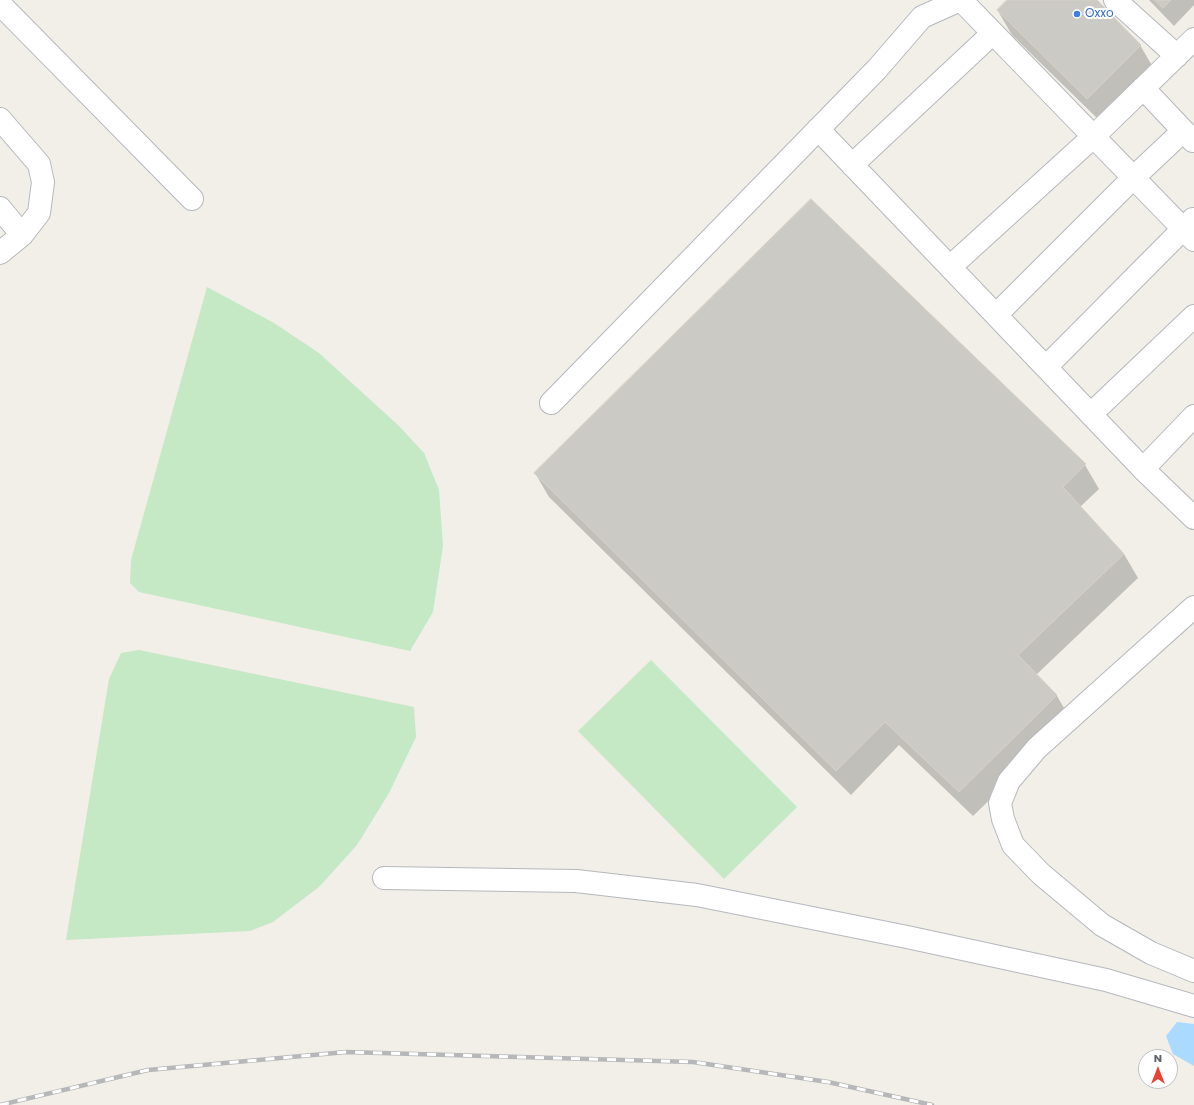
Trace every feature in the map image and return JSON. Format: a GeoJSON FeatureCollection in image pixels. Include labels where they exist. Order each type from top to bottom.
{"type":"FeatureCollection","features":[{"type":"Feature","properties":{"kind":"lane"},"geometry":{"type":"LineString","coordinates":[[551,403],[878,69],[924,8],[960,0],[1094,136],[1132,178],[1190,229],[1046,367]]}},
{"type":"Feature","properties":{"kind":"lane"},"geometry":{"type":"LineString","coordinates":[[1115,0],[1177,56]]}},
{"type":"Feature","properties":{"kind":"lane"},"geometry":{"type":"LineString","coordinates":[[0,4],[192,199]]}},
{"type":"Feature","properties":{"kind":"lane"},"geometry":{"type":"LineString","coordinates":[[852,165],[993,33]]}},
{"type":"Feature","properties":{"kind":"lane"},"geometry":{"type":"LineString","coordinates":[[950,266],[1094,136],[1194,39]]}},
{"type":"Feature","properties":{"kind":"lane"},"geometry":{"type":"LineString","coordinates":[[996,315],[1132,178],[1189,136],[1143,88]]}},
{"type":"Feature","properties":{"kind":"lane"},"geometry":{"type":"LineString","coordinates":[[0,119],[39,164],[43,182],[39,212],[22,235],[0,253]]}},
{"type":"Feature","properties":{"kind":"lane"},"geometry":{"type":"LineString","coordinates":[[818,129],[1143,469],[1194,518]]}},
{"type":"Feature","properties":{"kind":"lane"},"geometry":{"type":"LineString","coordinates":[[0,208],[22,235]]}},
{"type":"Feature","properties":{"kind":"lane"},"geometry":{"type":"LineString","coordinates":[[1091,414],[1194,316]]}},
{"type":"Feature","properties":{"kind":"lane"},"geometry":{"type":"LineString","coordinates":[[1143,469],[1194,416]]}},
{"type":"Feature","properties":{"kind":"lane"},"geometry":{"type":"LineString","coordinates":[[1194,607],[1037,748],[1009,781],[1000,803],[1003,820],[1013,845],[1041,874],[1102,925],[1151,953],[1194,971]]}},
{"type":"Feature","properties":{"kind":"lane"},"geometry":{"type":"LineString","coordinates":[[384,878],[576,881],[697,895],[907,937],[1106,980],[1194,1006]]}},
{"type":"Feature","properties":{"kind":"green space"},"geometry":{"type":"Polygon","coordinates":[[[207,287],[274,323],[319,353],[399,426],[424,453],[439,490],[443,546],[433,612],[410,651],[139,592],[130,583],[131,560],[207,287]]]}},
{"type":"Feature","properties":{"kind":"green space"},"geometry":{"type":"Polygon","coordinates":[[[139,650],[414,707],[416,737],[389,793],[357,845],[319,887],[273,922],[250,931],[66,940],[109,679],[121,653],[139,650]]]}},
{"type":"Feature","properties":{"kind":"green space"},"geometry":{"type":"Polygon","coordinates":[[[651,660],[797,807],[724,879],[578,731],[651,660]]]}},
{"type":"Feature","properties":{"kind":"water"},"geometry":{"type":"Polygon","coordinates":[[[1177,1022],[1194,1024],[1194,1066],[1178,1057],[1178,1049],[1171,1049],[1166,1036],[1177,1022]]]}},
{"type":"Feature","properties":{"kind":"building"},"geometry":{"type":"Polygon","coordinates":[[[1007,0],[1097,0],[1141,45],[1087,99],[997,10],[1007,0]]]}},
{"type":"Feature","properties":{"kind":"building"},"geometry":{"type":"Polygon","coordinates":[[[1155,0],[1171,0],[1163,8],[1155,0]]]}},
{"type":"Feature","properties":{"kind":"building"},"geometry":{"type":"Polygon","coordinates":[[[811,199],[1086,464],[1063,487],[1124,554],[1018,655],[1057,695],[959,792],[885,722],[836,771],[534,473],[811,199]]]}},
{"type":"Feature","properties":{"kind":"railway"},"geometry":{"type":"LineString","coordinates":[[0,1105],[148,1070],[346,1052],[693,1062],[828,1082],[932,1105]]}},
{"type":"Feature","properties":{"kind":"place","name":"Oxxo"},"geometry":{"type":"Point","coordinates":[1077,14]}}]}
